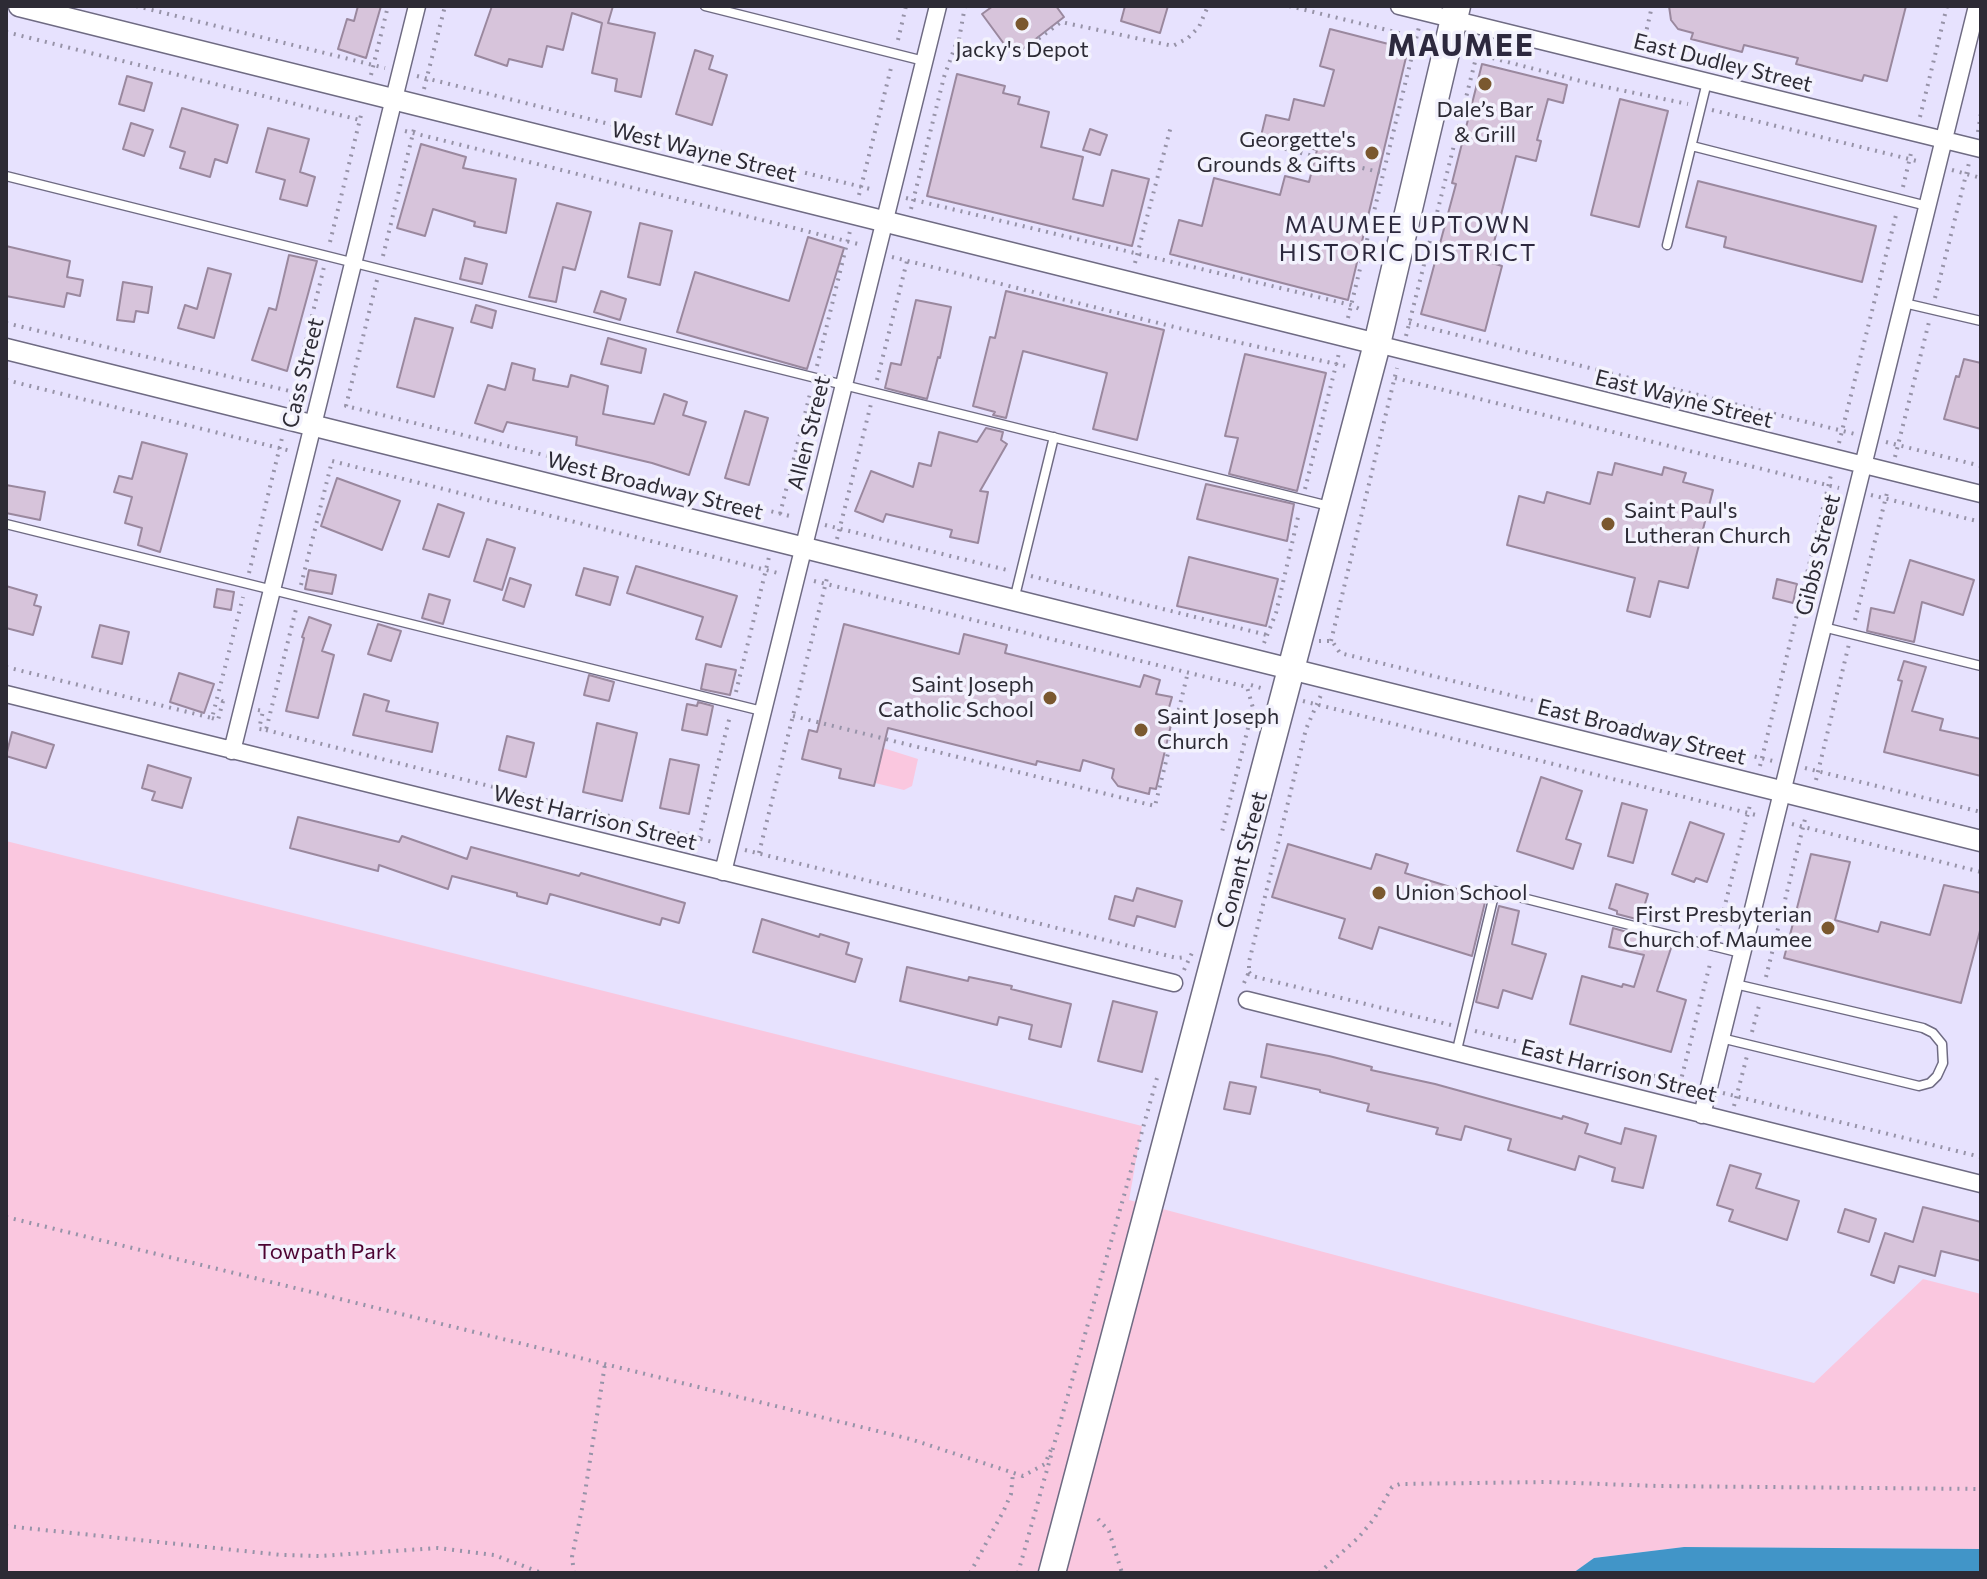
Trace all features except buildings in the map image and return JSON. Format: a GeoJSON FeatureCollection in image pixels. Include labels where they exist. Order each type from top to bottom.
{"type":"FeatureCollection","features":[{"type":"Feature","properties":{"kind":"main road","name":"Conant Street"},"geometry":{"type":"LineString","coordinates":[[1052,1573],[1377,344],[1456,13]]}},
{"type":"Feature","properties":{"kind":"street","name":"West Wayne Street"},"geometry":{"type":"LineString","coordinates":[[19,6],[1377,344]]}},
{"type":"Feature","properties":{"kind":"street","name":"Cass Street"},"geometry":{"type":"LineString","coordinates":[[232,751],[417,6]]}},
{"type":"Feature","properties":{"kind":"street","name":"Allen Street"},"geometry":{"type":"LineString","coordinates":[[723,872],[938,6]]}},
{"type":"Feature","properties":{"kind":"street","name":"East Dudley Street"},"geometry":{"type":"LineString","coordinates":[[1399,6],[1422,12],[1456,13],[1707,81],[1981,149]]}},
{"type":"Feature","properties":{"kind":"street","name":"Gibbs Street"},"geometry":{"type":"LineString","coordinates":[[1702,1115],[1977,6]]}},
{"type":"Feature","properties":{"kind":"street","name":"East Wayne Street"},"geometry":{"type":"LineString","coordinates":[[1377,344],[1981,494]]}},
{"type":"Feature","properties":{"kind":"street","name":"West Broadway Street"},"geometry":{"type":"LineString","coordinates":[[6,349],[1292,670]]}},
{"type":"Feature","properties":{"kind":"street","name":"East Broadway Street"},"geometry":{"type":"LineString","coordinates":[[1292,670],[1981,841]]}},
{"type":"Feature","properties":{"kind":"street","name":"West Harrison Street"},"geometry":{"type":"LineString","coordinates":[[6,694],[1174,983]]}},
{"type":"Feature","properties":{"kind":"street","name":"East Harrison Street"},"geometry":{"type":"LineString","coordinates":[[1244,995],[1456,1054],[1981,1184]]}},
{"type":"Feature","properties":{"kind":"lane"},"geometry":{"type":"LineString","coordinates":[[705,6],[924,61]]}},
{"type":"Feature","properties":{"kind":"lane"},"geometry":{"type":"LineString","coordinates":[[1667,245],[1707,81]]}},
{"type":"Feature","properties":{"kind":"lane"},"geometry":{"type":"LineString","coordinates":[[1692,146],[1928,206]]}},
{"type":"Feature","properties":{"kind":"lane"},"geometry":{"type":"LineString","coordinates":[[6,176],[1332,507]]}},
{"type":"Feature","properties":{"kind":"lane"},"geometry":{"type":"LineString","coordinates":[[1904,303],[1981,321]]}},
{"type":"Feature","properties":{"kind":"lane"},"geometry":{"type":"LineString","coordinates":[[1014,601],[1054,437]]}},
{"type":"Feature","properties":{"kind":"lane"},"geometry":{"type":"LineString","coordinates":[[6,524],[762,711]]}},
{"type":"Feature","properties":{"kind":"lane"},"geometry":{"type":"LineString","coordinates":[[1823,627],[1981,666]]}},
{"type":"Feature","properties":{"kind":"lane"},"geometry":{"type":"LineString","coordinates":[[1456,1054],[1495,891],[1742,954]]}},
{"type":"Feature","properties":{"kind":"lane"},"geometry":{"type":"LineString","coordinates":[[1721,1038],[1919,1086],[1930,1083],[1943,1063],[1942,1044],[1933,1033],[1923,1028],[1735,984]]}},
{"type":"Feature","properties":{"kind":"path"},"geometry":{"type":"LineString","coordinates":[[136,6],[1351,305],[1422,12]]}},
{"type":"Feature","properties":{"kind":"path"},"geometry":{"type":"LineString","coordinates":[[6,667],[212,718],[388,6]]}},
{"type":"Feature","properties":{"kind":"path"},"geometry":{"type":"LineString","coordinates":[[346,406],[445,6]]}},
{"type":"Feature","properties":{"kind":"path"},"geometry":{"type":"LineString","coordinates":[[699,838],[906,6]]}},
{"type":"Feature","properties":{"kind":"path"},"geometry":{"type":"LineString","coordinates":[[897,259],[965,6]]}},
{"type":"Feature","properties":{"kind":"path"},"geometry":{"type":"LineString","coordinates":[[957,41],[961,49],[967,51],[1015,56],[1061,22],[1173,46],[1199,27],[1208,6]]}},
{"type":"Feature","properties":{"kind":"path"},"geometry":{"type":"LineString","coordinates":[[1289,6],[1416,38]]}},
{"type":"Feature","properties":{"kind":"path"},"geometry":{"type":"LineString","coordinates":[[1645,37],[1652,6]]}},
{"type":"Feature","properties":{"kind":"path"},"geometry":{"type":"LineString","coordinates":[[1842,431],[1947,6]]}},
{"type":"Feature","properties":{"kind":"path"},"geometry":{"type":"LineString","coordinates":[[6,32],[848,241],[897,259],[1336,365],[1276,613],[1250,691],[1253,708],[1219,843]]}},
{"type":"Feature","properties":{"kind":"path"},"geometry":{"type":"LineString","coordinates":[[1477,54],[1981,178]]}},
{"type":"Feature","properties":{"kind":"path"},"geometry":{"type":"LineString","coordinates":[[1130,283],[1171,126]]}},
{"type":"Feature","properties":{"kind":"path"},"geometry":{"type":"LineString","coordinates":[[1277,147],[1383,173]]}},
{"type":"Feature","properties":{"kind":"path"},"geometry":{"type":"LineString","coordinates":[[6,323],[294,392]]}},
{"type":"Feature","properties":{"kind":"path"},"geometry":{"type":"LineString","coordinates":[[1409,323],[1981,466]]}},
{"type":"Feature","properties":{"kind":"path"},"geometry":{"type":"LineString","coordinates":[[1395,378],[1981,522]]}},
{"type":"Feature","properties":{"kind":"path"},"geometry":{"type":"LineString","coordinates":[[6,380],[280,448]]}},
{"type":"Feature","properties":{"kind":"path"},"geometry":{"type":"LineString","coordinates":[[254,727],[258,710],[263,711],[259,729],[266,730],[332,461],[766,570]]}},
{"type":"Feature","properties":{"kind":"path"},"geometry":{"type":"LineString","coordinates":[[1675,1108],[1829,486]]}},
{"type":"Feature","properties":{"kind":"path"},"geometry":{"type":"LineString","coordinates":[[826,583],[1247,687],[1250,691]]}},
{"type":"Feature","properties":{"kind":"path"},"geometry":{"type":"LineString","coordinates":[[1265,640],[1332,641],[1340,653],[1696,741],[1703,740],[1712,746],[1981,812]]}},
{"type":"Feature","properties":{"kind":"path"},"geometry":{"type":"LineString","coordinates":[[1244,995],[1249,962],[1302,745],[1308,724],[1340,653]]}},
{"type":"Feature","properties":{"kind":"path"},"geometry":{"type":"LineString","coordinates":[[793,716],[1155,806],[1188,672]]}},
{"type":"Feature","properties":{"kind":"path"},"geometry":{"type":"LineString","coordinates":[[1317,706],[1981,872]]}},
{"type":"Feature","properties":{"kind":"path"},"geometry":{"type":"LineString","coordinates":[[1188,956],[1193,947]]}},
{"type":"Feature","properties":{"kind":"path"},"geometry":{"type":"LineString","coordinates":[[1249,972],[1252,976],[1981,1157]]}},
{"type":"Feature","properties":{"kind":"path"},"geometry":{"type":"LineString","coordinates":[[1018,1573],[1160,1067]]}},
{"type":"Feature","properties":{"kind":"path"},"geometry":{"type":"LineString","coordinates":[[6,1217],[910,1439],[1023,1476],[1045,1464],[1054,1446]]}},
{"type":"Feature","properties":{"kind":"path"},"geometry":{"type":"LineString","coordinates":[[574,1573],[572,1557],[605,1364]]}},
{"type":"Feature","properties":{"kind":"path"},"geometry":{"type":"LineString","coordinates":[[970,1573],[1011,1494],[1013,1472]]}},
{"type":"Feature","properties":{"kind":"path"},"geometry":{"type":"LineString","coordinates":[[1319,1573],[1358,1538],[1374,1519],[1392,1487],[1400,1484],[1547,1482],[1981,1489]]}},
{"type":"Feature","properties":{"kind":"path"},"geometry":{"type":"LineString","coordinates":[[1098,1519],[1109,1531],[1122,1573]]}},
{"type":"Feature","properties":{"kind":"path"},"geometry":{"type":"LineString","coordinates":[[6,1526],[282,1555],[320,1556],[438,1548],[494,1555],[542,1573]]}},
{"type":"Feature","properties":{"kind":"green space"},"geometry":{"type":"Polygon","coordinates":[[[883,748],[918,759],[912,786],[904,790],[875,783],[883,748]]]}},
{"type":"Feature","properties":{"kind":"green space","name":"Towpath Park"},"geometry":{"type":"Polygon","coordinates":[[[6,841],[1142,1126],[1129,1200],[1814,1383],[1923,1279],[1981,1294],[1981,1549],[1684,1547],[1594,1558],[1573,1573],[6,1573],[6,841]]]}},
{"type":"Feature","properties":{"kind":"water"},"geometry":{"type":"Polygon","coordinates":[[[1684,1547],[1981,1549],[1981,1573],[1573,1573],[1594,1558],[1684,1547]]]}},
{"type":"Feature","properties":{"kind":"place","name":"Jacky's Depot"},"geometry":{"type":"Point","coordinates":[1022,24]}},
{"type":"Feature","properties":{"kind":"place","name":"Dale’s Bar & Grill"},"geometry":{"type":"Point","coordinates":[1485,84]}},
{"type":"Feature","properties":{"kind":"place","name":"Georgette's Grounds & Gifts"},"geometry":{"type":"Point","coordinates":[1372,153]}},
{"type":"Feature","properties":{"kind":"place","name":"Saint Paul's Lutheran Church"},"geometry":{"type":"Point","coordinates":[1608,524]}},
{"type":"Feature","properties":{"kind":"place","name":"Saint Joseph Catholic School"},"geometry":{"type":"Point","coordinates":[1050,698]}},
{"type":"Feature","properties":{"kind":"place","name":"Saint Joseph Church"},"geometry":{"type":"Point","coordinates":[1141,730]}},
{"type":"Feature","properties":{"kind":"place","name":"Union School"},"geometry":{"type":"Point","coordinates":[1379,893]}},
{"type":"Feature","properties":{"kind":"place","name":"First Presbyterian Church of Maumee"},"geometry":{"type":"Point","coordinates":[1828,928]}},
{"type":"Feature","properties":{"kind":"district","name":"MAUMEE"},"geometry":{"type":"Point","coordinates":[1461,46]}},
{"type":"Feature","properties":{"kind":"district","name":"MAUMEE UPTOWN HISTORIC DISTRICT"},"geometry":{"type":"Point","coordinates":[1408,239]}}]}
